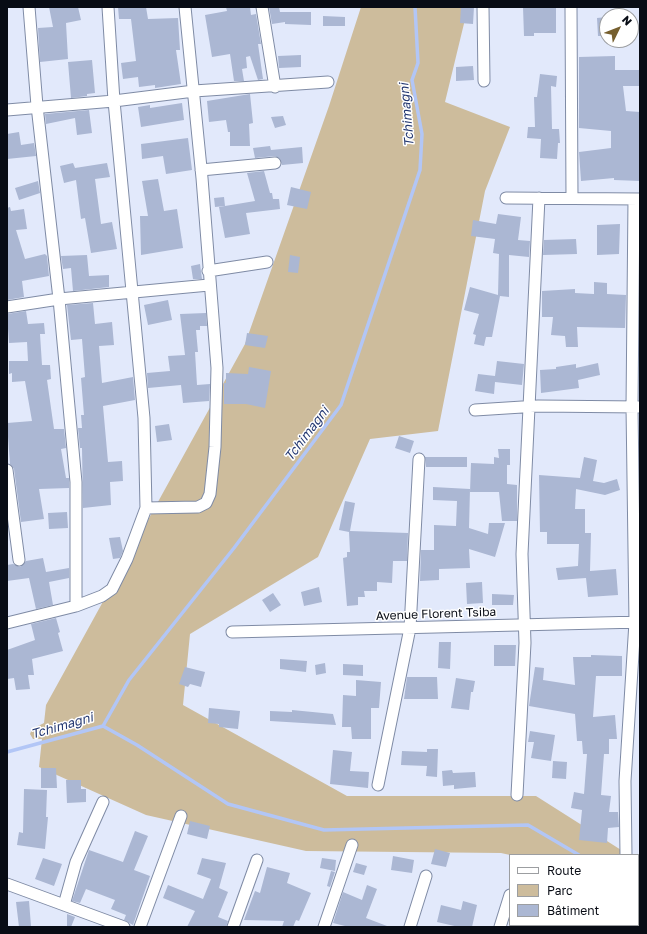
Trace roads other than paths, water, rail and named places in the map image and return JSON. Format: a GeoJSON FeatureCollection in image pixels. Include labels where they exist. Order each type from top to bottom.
{"type":"FeatureCollection","features":[{"type":"Feature","properties":{"kind":"street"},"geometry":{"type":"LineString","coordinates":[[29,7],[36,106],[59,299],[76,482],[76,606]]}},
{"type":"Feature","properties":{"kind":"street"},"geometry":{"type":"LineString","coordinates":[[7,623],[76,606],[102,596],[112,589],[127,559],[146,508],[144,418],[114,101],[108,7]]}},
{"type":"Feature","properties":{"kind":"street"},"geometry":{"type":"LineString","coordinates":[[146,508],[198,507],[206,503],[210,494],[216,447],[217,368],[194,91],[185,7]]}},
{"type":"Feature","properties":{"kind":"street"},"geometry":{"type":"LineString","coordinates":[[262,7],[275,87]]}},
{"type":"Feature","properties":{"kind":"street"},"geometry":{"type":"LineString","coordinates":[[483,7],[484,81]]}},
{"type":"Feature","properties":{"kind":"street"},"geometry":{"type":"LineString","coordinates":[[571,7],[572,198]]}},
{"type":"Feature","properties":{"kind":"street"},"geometry":{"type":"LineString","coordinates":[[7,110],[36,106],[114,101],[194,91],[275,87],[328,82]]}},
{"type":"Feature","properties":{"kind":"street"},"geometry":{"type":"LineString","coordinates":[[201,170],[276,163]]}},
{"type":"Feature","properties":{"kind":"street"},"geometry":{"type":"LineString","coordinates":[[506,198],[637,199],[636,407],[638,622],[625,781],[626,854]]}},
{"type":"Feature","properties":{"kind":"street"},"geometry":{"type":"LineString","coordinates":[[517,795],[525,643],[522,554],[539,198]]}},
{"type":"Feature","properties":{"kind":"street"},"geometry":{"type":"LineString","coordinates":[[208,271],[267,262]]}},
{"type":"Feature","properties":{"kind":"street"},"geometry":{"type":"LineString","coordinates":[[7,307],[59,299],[209,284]]}},
{"type":"Feature","properties":{"kind":"street"},"geometry":{"type":"LineString","coordinates":[[475,410],[530,406],[636,407]]}},
{"type":"Feature","properties":{"kind":"street"},"geometry":{"type":"LineString","coordinates":[[378,785],[410,628],[419,460]]}},
{"type":"Feature","properties":{"kind":"street"},"geometry":{"type":"LineString","coordinates":[[7,470],[19,560]]}},
{"type":"Feature","properties":{"kind":"street","name":"Avenue Florent Tsiba"},"geometry":{"type":"LineString","coordinates":[[232,632],[638,622]]}},
{"type":"Feature","properties":{"kind":"street"},"geometry":{"type":"LineString","coordinates":[[64,906],[76,862],[103,802]]}},
{"type":"Feature","properties":{"kind":"street"},"geometry":{"type":"LineString","coordinates":[[140,927],[181,816]]}},
{"type":"Feature","properties":{"kind":"street"},"geometry":{"type":"LineString","coordinates":[[324,927],[337,893],[352,845]]}},
{"type":"Feature","properties":{"kind":"street"},"geometry":{"type":"LineString","coordinates":[[232,927],[257,860]]}},
{"type":"Feature","properties":{"kind":"street"},"geometry":{"type":"LineString","coordinates":[[410,927],[426,876]]}},
{"type":"Feature","properties":{"kind":"street"},"geometry":{"type":"LineString","coordinates":[[7,884],[124,927]]}},
{"type":"Feature","properties":{"kind":"street"},"geometry":{"type":"LineString","coordinates":[[500,927],[509,898]]}},
{"type":"Feature","properties":{"kind":"waterway","name":"Tchimagni"},"geometry":{"type":"LineString","coordinates":[[7,752],[103,726],[129,680],[234,548],[341,405],[420,170],[422,134],[412,80],[418,63],[415,7]]}},
{"type":"Feature","properties":{"kind":"waterway"},"geometry":{"type":"LineString","coordinates":[[103,726],[137,745],[228,804],[324,830],[528,825],[577,854]]}}]}
